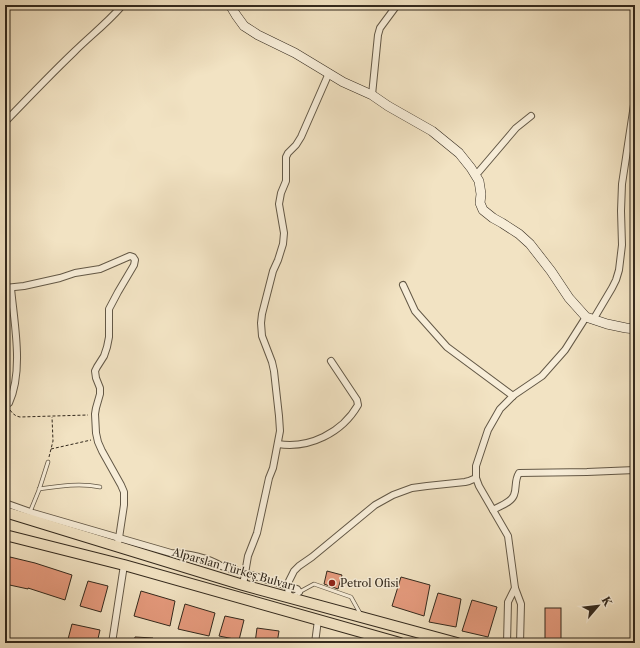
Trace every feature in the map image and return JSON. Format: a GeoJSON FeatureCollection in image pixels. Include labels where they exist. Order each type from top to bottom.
{"type":"FeatureCollection","features":[{"type":"Feature","properties":{"kind":"main road","name":"Alparslan Türkeş Bulvarı"},"geometry":{"type":"LineString","coordinates":[[5,512],[118,542],[243,585],[457,643]]}},
{"type":"Feature","properties":{"kind":"main road"},"geometry":{"type":"LineString","coordinates":[[5,535],[124,565],[400,643]]}},
{"type":"Feature","properties":{"kind":"street"},"geometry":{"type":"LineString","coordinates":[[5,122],[45,80],[107,23],[121,5]]}},
{"type":"Feature","properties":{"kind":"street"},"geometry":{"type":"LineString","coordinates":[[230,5],[244,26],[253,32],[295,53],[344,82],[372,95],[388,106],[432,131],[458,153],[476,175],[479,181],[481,194],[480,203],[483,210],[519,234],[530,244],[551,271],[569,298],[589,318],[635,329]]}},
{"type":"Feature","properties":{"kind":"street"},"geometry":{"type":"LineString","coordinates":[[372,95],[378,35],[380,28],[397,5]]}},
{"type":"Feature","properties":{"kind":"street"},"geometry":{"type":"LineString","coordinates":[[243,585],[248,556],[256,533],[269,478],[273,468],[280,431],[274,371],[262,336],[260,323],[284,233],[279,204],[281,193],[286,181],[286,157],[296,145],[329,73]]}},
{"type":"Feature","properties":{"kind":"street"},"geometry":{"type":"LineString","coordinates":[[520,643],[521,604],[515,588],[508,536],[479,486],[476,478],[476,466],[488,430],[500,409],[513,396],[542,376],[565,350],[612,288],[616,280],[619,270],[622,245],[622,184],[635,98]]}},
{"type":"Feature","properties":{"kind":"street"},"geometry":{"type":"LineString","coordinates":[[476,175],[516,128],[531,116]]}},
{"type":"Feature","properties":{"kind":"street"},"geometry":{"type":"LineString","coordinates":[[7,404],[13,394],[17,364],[8,288],[41,283],[75,273],[100,269],[108,267],[126,257],[133,257],[135,260],[134,265],[109,309],[109,337],[107,347],[104,356],[96,367],[95,371],[100,388],[95,414],[96,433],[102,451],[124,492],[124,505],[118,542]]}},
{"type":"Feature","properties":{"kind":"street"},"geometry":{"type":"LineString","coordinates":[[402,285],[415,311],[447,347],[513,396]]}},
{"type":"Feature","properties":{"kind":"street"},"geometry":{"type":"LineString","coordinates":[[278,444],[298,445],[322,438],[330,434],[341,425],[358,406],[356,400],[331,361]]}},
{"type":"Feature","properties":{"kind":"street"},"geometry":{"type":"LineString","coordinates":[[492,510],[509,502],[514,496],[516,478],[520,474],[635,470]]}},
{"type":"Feature","properties":{"kind":"street"},"geometry":{"type":"LineString","coordinates":[[289,598],[289,581],[294,571],[375,505],[393,495],[412,488],[465,482],[476,478]]}},
{"type":"Feature","properties":{"kind":"street"},"geometry":{"type":"LineString","coordinates":[[5,503],[118,542],[171,553],[185,554],[215,562],[221,566],[245,574],[289,586],[297,589],[299,592]]}},
{"type":"Feature","properties":{"kind":"street"},"geometry":{"type":"LineString","coordinates":[[112,643],[124,565]]}},
{"type":"Feature","properties":{"kind":"street"},"geometry":{"type":"LineString","coordinates":[[506,643],[508,602],[515,588]]}},
{"type":"Feature","properties":{"kind":"street"},"geometry":{"type":"LineString","coordinates":[[315,643],[318,620]]}},
{"type":"Feature","properties":{"kind":"lane"},"geometry":{"type":"LineString","coordinates":[[30,512],[48,462]]}},
{"type":"Feature","properties":{"kind":"lane"},"geometry":{"type":"LineString","coordinates":[[39,488],[86,484],[100,487]]}},
{"type":"Feature","properties":{"kind":"lane"},"geometry":{"type":"LineString","coordinates":[[289,598],[314,584],[351,597],[362,618]]}},
{"type":"Feature","properties":{"kind":"path"},"geometry":{"type":"LineString","coordinates":[[7,404],[9,409],[16,416],[26,417],[95,414]]}},
{"type":"Feature","properties":{"kind":"path"},"geometry":{"type":"LineString","coordinates":[[48,462],[53,441],[52,416]]}},
{"type":"Feature","properties":{"kind":"path"},"geometry":{"type":"LineString","coordinates":[[51,449],[98,439]]}},
{"type":"Feature","properties":{"kind":"building"},"geometry":{"type":"Polygon","coordinates":[[[10,557],[35,563],[72,575],[65,600],[28,588],[5,584],[5,575],[10,557]]]}},
{"type":"Feature","properties":{"kind":"building","name":"Petrol Ofisi"},"geometry":{"type":"Polygon","coordinates":[[[327,571],[342,575],[338,589],[324,584],[327,571]]]}},
{"type":"Feature","properties":{"kind":"building"},"geometry":{"type":"Polygon","coordinates":[[[401,577],[430,585],[424,616],[392,606],[401,577]]]}},
{"type":"Feature","properties":{"kind":"building"},"geometry":{"type":"Polygon","coordinates":[[[88,581],[108,586],[101,612],[80,606],[88,581]]]}},
{"type":"Feature","properties":{"kind":"building"},"geometry":{"type":"Polygon","coordinates":[[[141,591],[175,601],[170,626],[134,616],[141,591]]]}},
{"type":"Feature","properties":{"kind":"building"},"geometry":{"type":"Polygon","coordinates":[[[438,593],[461,599],[456,627],[429,622],[438,593]]]}},
{"type":"Feature","properties":{"kind":"building"},"geometry":{"type":"Polygon","coordinates":[[[472,600],[497,607],[488,637],[462,631],[472,600]]]}},
{"type":"Feature","properties":{"kind":"building"},"geometry":{"type":"Polygon","coordinates":[[[185,604],[215,613],[209,636],[178,629],[185,604]]]}},
{"type":"Feature","properties":{"kind":"building"},"geometry":{"type":"Polygon","coordinates":[[[545,608],[561,608],[561,643],[545,643],[545,608]]]}},
{"type":"Feature","properties":{"kind":"building"},"geometry":{"type":"Polygon","coordinates":[[[225,616],[244,620],[239,640],[219,636],[225,616]]]}},
{"type":"Feature","properties":{"kind":"building"},"geometry":{"type":"Polygon","coordinates":[[[72,624],[100,630],[97,643],[67,643],[72,624]]]}},
{"type":"Feature","properties":{"kind":"building"},"geometry":{"type":"Polygon","coordinates":[[[257,628],[279,631],[277,643],[255,643],[257,628]]]}},
{"type":"Feature","properties":{"kind":"building"},"geometry":{"type":"Polygon","coordinates":[[[135,637],[153,638],[152,643],[133,643],[135,637]]]}},
{"type":"Feature","properties":{"kind":"place","name":"Petrol Ofisi"},"geometry":{"type":"Point","coordinates":[332,583]}}]}
